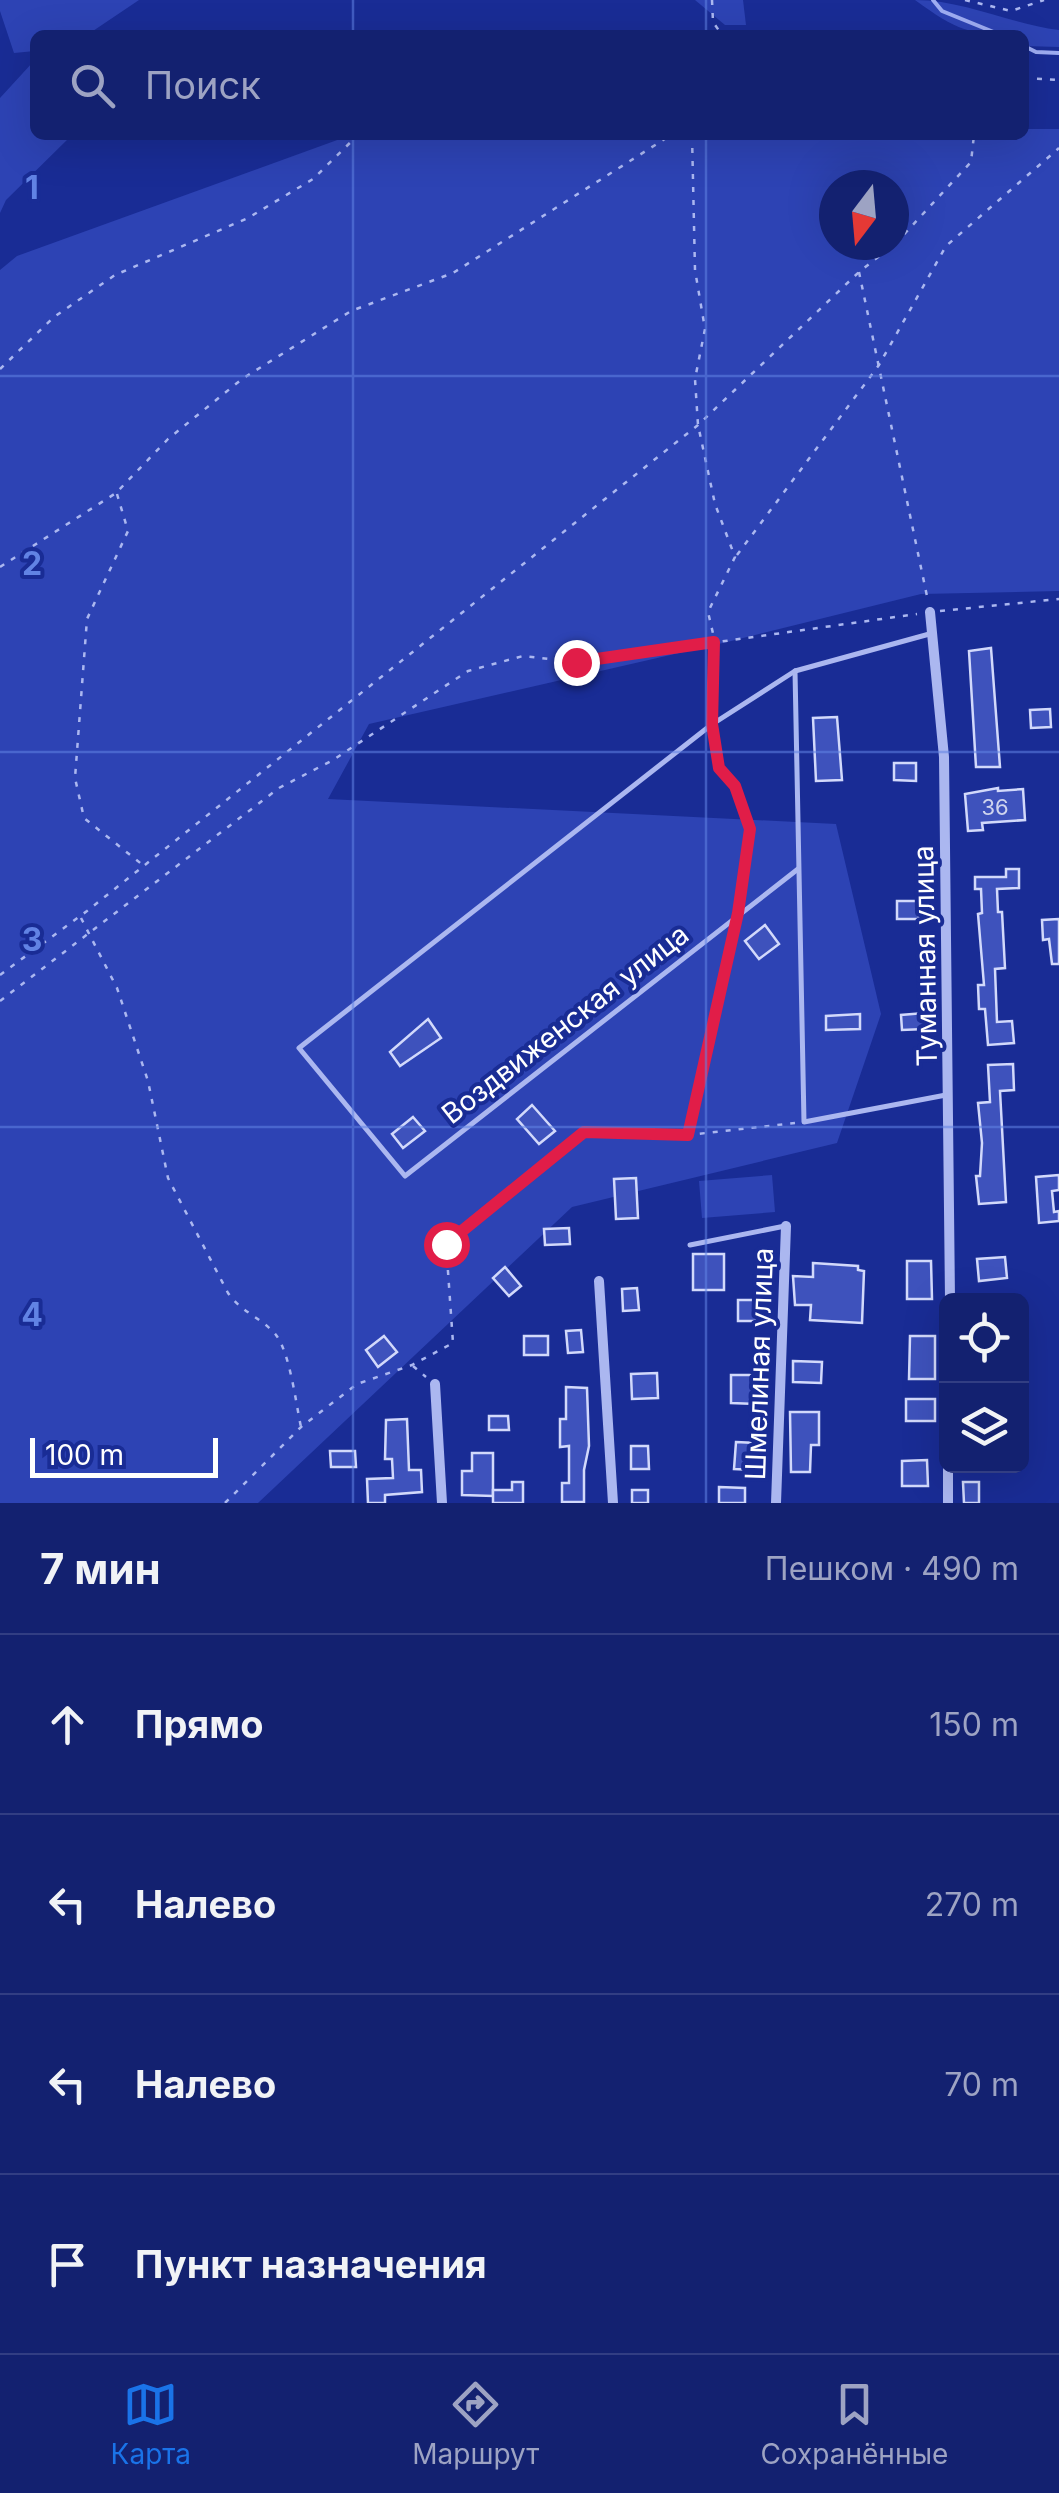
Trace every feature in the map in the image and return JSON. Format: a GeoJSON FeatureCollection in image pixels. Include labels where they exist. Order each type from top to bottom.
{"type":"FeatureCollection","features":[{"type":"Feature","properties":{"kind":"street","name":"Туманная улица"},"geometry":{"type":"LineString","coordinates":[[930,612],[945,795],[950,1293]]}},
{"type":"Feature","properties":{"kind":"street","name":"Шмелиная улица"},"geometry":{"type":"LineString","coordinates":[[776,1503],[786,1226]]}},
{"type":"Feature","properties":{"kind":"street"},"geometry":{"type":"LineString","coordinates":[[598,1281],[613,1503]]}},
{"type":"Feature","properties":{"kind":"street"},"geometry":{"type":"LineString","coordinates":[[434,1384],[442,1503]]}},
{"type":"Feature","properties":{"kind":"street"},"geometry":{"type":"LineString","coordinates":[[948,1473],[948,1503]]}},
{"type":"Feature","properties":{"kind":"lane"},"geometry":{"type":"LineString","coordinates":[[712,724],[795,671],[934,633]]}},
{"type":"Feature","properties":{"kind":"lane"},"geometry":{"type":"LineString","coordinates":[[795,671],[804,1122],[949,1094]]}},
{"type":"Feature","properties":{"kind":"lane","name":"Воздвиженская улица"},"geometry":{"type":"LineString","coordinates":[[712,724],[299,1048],[405,1176],[798,869]]}},
{"type":"Feature","properties":{"kind":"lane"},"geometry":{"type":"LineString","coordinates":[[690,1245],[786,1226]]}},
{"type":"Feature","properties":{"kind":"path"},"geometry":{"type":"LineString","coordinates":[[712,0],[713,22],[719,30]]}},
{"type":"Feature","properties":{"kind":"path"},"geometry":{"type":"LineString","coordinates":[[965,0],[1011,11],[1044,0]]}},
{"type":"Feature","properties":{"kind":"path"},"geometry":{"type":"LineString","coordinates":[[1029,78],[1059,80]]}},
{"type":"Feature","properties":{"kind":"path"},"geometry":{"type":"LineString","coordinates":[[0,369],[54,316],[115,275],[248,218],[312,179],[353,140]]}},
{"type":"Feature","properties":{"kind":"path"},"geometry":{"type":"LineString","coordinates":[[0,567],[116,493],[168,439],[242,379],[350,311],[453,273],[663,140]]}},
{"type":"Feature","properties":{"kind":"path"},"geometry":{"type":"LineString","coordinates":[[692,140],[695,270],[705,328],[694,378],[698,426],[715,504],[735,557]]}},
{"type":"Feature","properties":{"kind":"path"},"geometry":{"type":"LineString","coordinates":[[0,975],[80,917],[698,426],[859,272],[896,243],[971,162],[973,140]]}},
{"type":"Feature","properties":{"kind":"path"},"geometry":{"type":"LineString","coordinates":[[688,1135],[738,913],[750,829],[735,786],[719,768],[712,724],[714,642],[708,612],[735,557],[879,365],[946,246],[1059,148]]}},
{"type":"Feature","properties":{"kind":"path"},"geometry":{"type":"LineString","coordinates":[[859,272],[930,612]]}},
{"type":"Feature","properties":{"kind":"path"},"geometry":{"type":"LineString","coordinates":[[116,493],[128,532],[87,619],[76,778],[84,818],[144,866]]}},
{"type":"Feature","properties":{"kind":"path"},"geometry":{"type":"LineString","coordinates":[[0,1001],[280,788],[333,760],[468,671],[523,656],[576,662],[930,612],[1059,599]]}},
{"type":"Feature","properties":{"kind":"path"},"geometry":{"type":"LineString","coordinates":[[80,917],[117,988],[148,1081],[168,1178],[228,1293],[239,1308],[272,1330],[282,1343],[302,1428]]}},
{"type":"Feature","properties":{"kind":"path"},"geometry":{"type":"LineString","coordinates":[[225,1503],[302,1428],[357,1384],[454,1343],[446,1244],[584,1132],[688,1135],[804,1122]]}},
{"type":"Feature","properties":{"kind":"path"},"geometry":{"type":"LineString","coordinates":[[412,1364],[434,1384]]}},
{"type":"Feature","properties":{"kind":"shaded area"},"geometry":{"type":"Polygon","coordinates":[[[0,0],[139,0],[94,30],[30,30],[30,51],[14,53],[0,0]]]}},
{"type":"Feature","properties":{"kind":"shaded area"},"geometry":{"type":"Polygon","coordinates":[[[695,0],[743,0],[746,25],[725,25],[695,0]]]}},
{"type":"Feature","properties":{"kind":"shaded area"},"geometry":{"type":"Polygon","coordinates":[[[915,0],[951,4],[1059,30],[1059,47],[1029,46],[1029,30],[966,30],[915,0]]]}},
{"type":"Feature","properties":{"kind":"shaded area"},"geometry":{"type":"Polygon","coordinates":[[[30,65],[30,140],[67,140],[6,200],[0,213],[0,98],[30,65]]]}},
{"type":"Feature","properties":{"kind":"shaded area"},"geometry":{"type":"Polygon","coordinates":[[[1029,129],[1059,129],[1059,591],[921,594],[369,724],[328,799],[836,824],[881,1014],[837,1143],[572,1207],[258,1503],[0,1503],[0,270],[17,256],[337,140],[1029,140],[1029,129]]]}},
{"type":"Feature","properties":{"kind":"shaded area"},"geometry":{"type":"Polygon","coordinates":[[[772,1175],[775,1212],[702,1218],[699,1181],[772,1175]]]}},
{"type":"Feature","properties":{"kind":"building"},"geometry":{"type":"Polygon","coordinates":[[[991,648],[1000,767],[976,767],[969,651],[991,648]]]}},
{"type":"Feature","properties":{"kind":"building"},"geometry":{"type":"Polygon","coordinates":[[[1050,709],[1051,727],[1031,728],[1030,710],[1050,709]]]}},
{"type":"Feature","properties":{"kind":"building"},"geometry":{"type":"Polygon","coordinates":[[[837,717],[842,780],[816,781],[813,718],[837,717]]]}},
{"type":"Feature","properties":{"kind":"building"},"geometry":{"type":"Polygon","coordinates":[[[894,763],[916,763],[916,781],[894,780],[894,763]]]}},
{"type":"Feature","properties":{"kind":"building"},"geometry":{"type":"Polygon","coordinates":[[[998,788],[1023,789],[1025,820],[982,823],[983,830],[968,831],[965,794],[998,788]]]}},
{"type":"Feature","properties":{"kind":"building"},"geometry":{"type":"Polygon","coordinates":[[[1006,869],[1019,869],[1019,888],[997,889],[1005,968],[995,969],[997,1022],[1012,1021],[1014,1043],[988,1045],[985,1009],[979,1009],[978,985],[984,985],[978,914],[982,913],[981,889],[975,889],[975,877],[1006,877],[1006,869]]]}},
{"type":"Feature","properties":{"kind":"building"},"geometry":{"type":"Polygon","coordinates":[[[897,901],[918,901],[919,919],[897,919],[897,901]]]}},
{"type":"Feature","properties":{"kind":"building"},"geometry":{"type":"Polygon","coordinates":[[[1059,919],[1059,964],[1052,964],[1049,939],[1043,940],[1042,920],[1059,919]]]}},
{"type":"Feature","properties":{"kind":"building"},"geometry":{"type":"Polygon","coordinates":[[[765,925],[779,944],[759,959],[745,941],[765,925]]]}},
{"type":"Feature","properties":{"kind":"building"},"geometry":{"type":"Polygon","coordinates":[[[924,1013],[925,1029],[902,1030],[901,1015],[924,1013]]]}},
{"type":"Feature","properties":{"kind":"building"},"geometry":{"type":"Polygon","coordinates":[[[860,1014],[860,1029],[826,1030],[826,1016],[860,1014]]]}},
{"type":"Feature","properties":{"kind":"building"},"geometry":{"type":"Polygon","coordinates":[[[428,1019],[441,1038],[400,1066],[390,1052],[428,1019]]]}},
{"type":"Feature","properties":{"kind":"building"},"geometry":{"type":"Polygon","coordinates":[[[1013,1064],[1014,1090],[1000,1091],[1006,1202],[979,1204],[976,1176],[980,1176],[982,1143],[978,1103],[990,1102],[988,1065],[1013,1064]]]}},
{"type":"Feature","properties":{"kind":"building"},"geometry":{"type":"Polygon","coordinates":[[[532,1105],[555,1131],[539,1144],[517,1119],[532,1105]]]}},
{"type":"Feature","properties":{"kind":"building"},"geometry":{"type":"Polygon","coordinates":[[[413,1117],[425,1131],[403,1148],[392,1134],[413,1117]]]}},
{"type":"Feature","properties":{"kind":"building"},"geometry":{"type":"Polygon","coordinates":[[[1059,1175],[1059,1190],[1052,1191],[1059,1221],[1039,1223],[1036,1177],[1059,1175]]]}},
{"type":"Feature","properties":{"kind":"building"},"geometry":{"type":"Polygon","coordinates":[[[636,1178],[638,1218],[616,1219],[614,1179],[636,1178]]]}},
{"type":"Feature","properties":{"kind":"building"},"geometry":{"type":"Polygon","coordinates":[[[569,1228],[570,1244],[545,1245],[544,1229],[569,1228]]]}},
{"type":"Feature","properties":{"kind":"building"},"geometry":{"type":"Polygon","coordinates":[[[693,1254],[724,1254],[724,1290],[693,1290],[693,1254]]]}},
{"type":"Feature","properties":{"kind":"building"},"geometry":{"type":"Polygon","coordinates":[[[1005,1257],[1007,1278],[979,1281],[977,1259],[1005,1257]]]}},
{"type":"Feature","properties":{"kind":"building"},"geometry":{"type":"Polygon","coordinates":[[[907,1261],[931,1261],[932,1299],[907,1299],[907,1261]]]}},
{"type":"Feature","properties":{"kind":"building"},"geometry":{"type":"Polygon","coordinates":[[[813,1263],[858,1266],[858,1270],[864,1271],[862,1323],[810,1320],[811,1305],[795,1305],[793,1276],[813,1277],[813,1263]]]}},
{"type":"Feature","properties":{"kind":"building"},"geometry":{"type":"Polygon","coordinates":[[[505,1267],[521,1286],[509,1296],[493,1278],[505,1267]]]}},
{"type":"Feature","properties":{"kind":"building"},"geometry":{"type":"Polygon","coordinates":[[[637,1288],[639,1310],[623,1311],[622,1289],[637,1288]]]}},
{"type":"Feature","properties":{"kind":"building"},"geometry":{"type":"Polygon","coordinates":[[[738,1300],[756,1300],[756,1321],[738,1321],[738,1300]]]}},
{"type":"Feature","properties":{"kind":"building"},"geometry":{"type":"Polygon","coordinates":[[[581,1330],[583,1352],[568,1353],[566,1331],[581,1330]]]}},
{"type":"Feature","properties":{"kind":"building"},"geometry":{"type":"Polygon","coordinates":[[[384,1336],[397,1352],[378,1367],[366,1350],[384,1336]]]}},
{"type":"Feature","properties":{"kind":"building"},"geometry":{"type":"Polygon","coordinates":[[[524,1336],[548,1336],[548,1355],[524,1355],[524,1336]]]}},
{"type":"Feature","properties":{"kind":"building"},"geometry":{"type":"Polygon","coordinates":[[[910,1336],[935,1336],[935,1379],[909,1379],[910,1336]]]}},
{"type":"Feature","properties":{"kind":"building"},"geometry":{"type":"Polygon","coordinates":[[[793,1361],[822,1362],[821,1383],[793,1382],[793,1361]]]}},
{"type":"Feature","properties":{"kind":"building"},"geometry":{"type":"Polygon","coordinates":[[[657,1373],[658,1398],[632,1399],[631,1374],[657,1373]]]}},
{"type":"Feature","properties":{"kind":"building"},"geometry":{"type":"Polygon","coordinates":[[[731,1375],[756,1375],[756,1404],[731,1403],[731,1375]]]}},
{"type":"Feature","properties":{"kind":"building"},"geometry":{"type":"Polygon","coordinates":[[[566,1387],[587,1388],[589,1446],[584,1502],[562,1502],[562,1483],[569,1483],[569,1446],[560,1447],[560,1419],[566,1419],[566,1387]]]}},
{"type":"Feature","properties":{"kind":"building"},"geometry":{"type":"Polygon","coordinates":[[[906,1399],[935,1399],[935,1421],[906,1421],[906,1399]]]}},
{"type":"Feature","properties":{"kind":"building"},"geometry":{"type":"Polygon","coordinates":[[[790,1412],[819,1412],[819,1445],[811,1445],[810,1472],[791,1472],[790,1412]]]}},
{"type":"Feature","properties":{"kind":"building"},"geometry":{"type":"Polygon","coordinates":[[[489,1416],[508,1416],[509,1430],[489,1430],[489,1416]]]}},
{"type":"Feature","properties":{"kind":"building"},"geometry":{"type":"Polygon","coordinates":[[[407,1419],[409,1470],[421,1470],[422,1492],[385,1495],[385,1503],[368,1503],[367,1479],[393,1478],[392,1459],[385,1459],[386,1420],[407,1419]]]}},
{"type":"Feature","properties":{"kind":"building"},"geometry":{"type":"Polygon","coordinates":[[[736,1442],[756,1443],[755,1470],[734,1469],[736,1442]]]}},
{"type":"Feature","properties":{"kind":"building"},"geometry":{"type":"Polygon","coordinates":[[[631,1446],[648,1446],[649,1469],[631,1469],[631,1446]]]}},
{"type":"Feature","properties":{"kind":"building"},"geometry":{"type":"Polygon","coordinates":[[[330,1451],[355,1451],[356,1467],[331,1467],[330,1451]]]}},
{"type":"Feature","properties":{"kind":"building"},"geometry":{"type":"Polygon","coordinates":[[[472,1453],[493,1453],[493,1496],[462,1495],[462,1471],[472,1471],[472,1453]]]}},
{"type":"Feature","properties":{"kind":"building"},"geometry":{"type":"Polygon","coordinates":[[[927,1460],[928,1486],[902,1486],[902,1461],[927,1460]]]}},
{"type":"Feature","properties":{"kind":"building"},"geometry":{"type":"Polygon","coordinates":[[[512,1482],[523,1482],[523,1503],[493,1503],[493,1490],[512,1490],[512,1482]]]}},
{"type":"Feature","properties":{"kind":"building"},"geometry":{"type":"Polygon","coordinates":[[[963,1482],[979,1482],[979,1503],[964,1503],[963,1482]]]}},
{"type":"Feature","properties":{"kind":"building"},"geometry":{"type":"Polygon","coordinates":[[[719,1487],[745,1488],[745,1503],[719,1503],[719,1487]]]}},
{"type":"Feature","properties":{"kind":"building"},"geometry":{"type":"Polygon","coordinates":[[[632,1490],[648,1490],[648,1503],[632,1503],[632,1490]]]}},
{"type":"Feature","properties":{"kind":"waterway"},"geometry":{"type":"LineString","coordinates":[[933,0],[942,11],[989,30]]}},
{"type":"Feature","properties":{"kind":"waterway"},"geometry":{"type":"LineString","coordinates":[[1029,48],[1059,53]]}},
{"type":"Feature","properties":{"kind":"route"},"geometry":{"type":"LineString","coordinates":[[446,1244],[584,1132],[688,1135],[738,913],[750,829],[735,786],[719,768],[712,724],[714,642],[576,662]]}}]}
